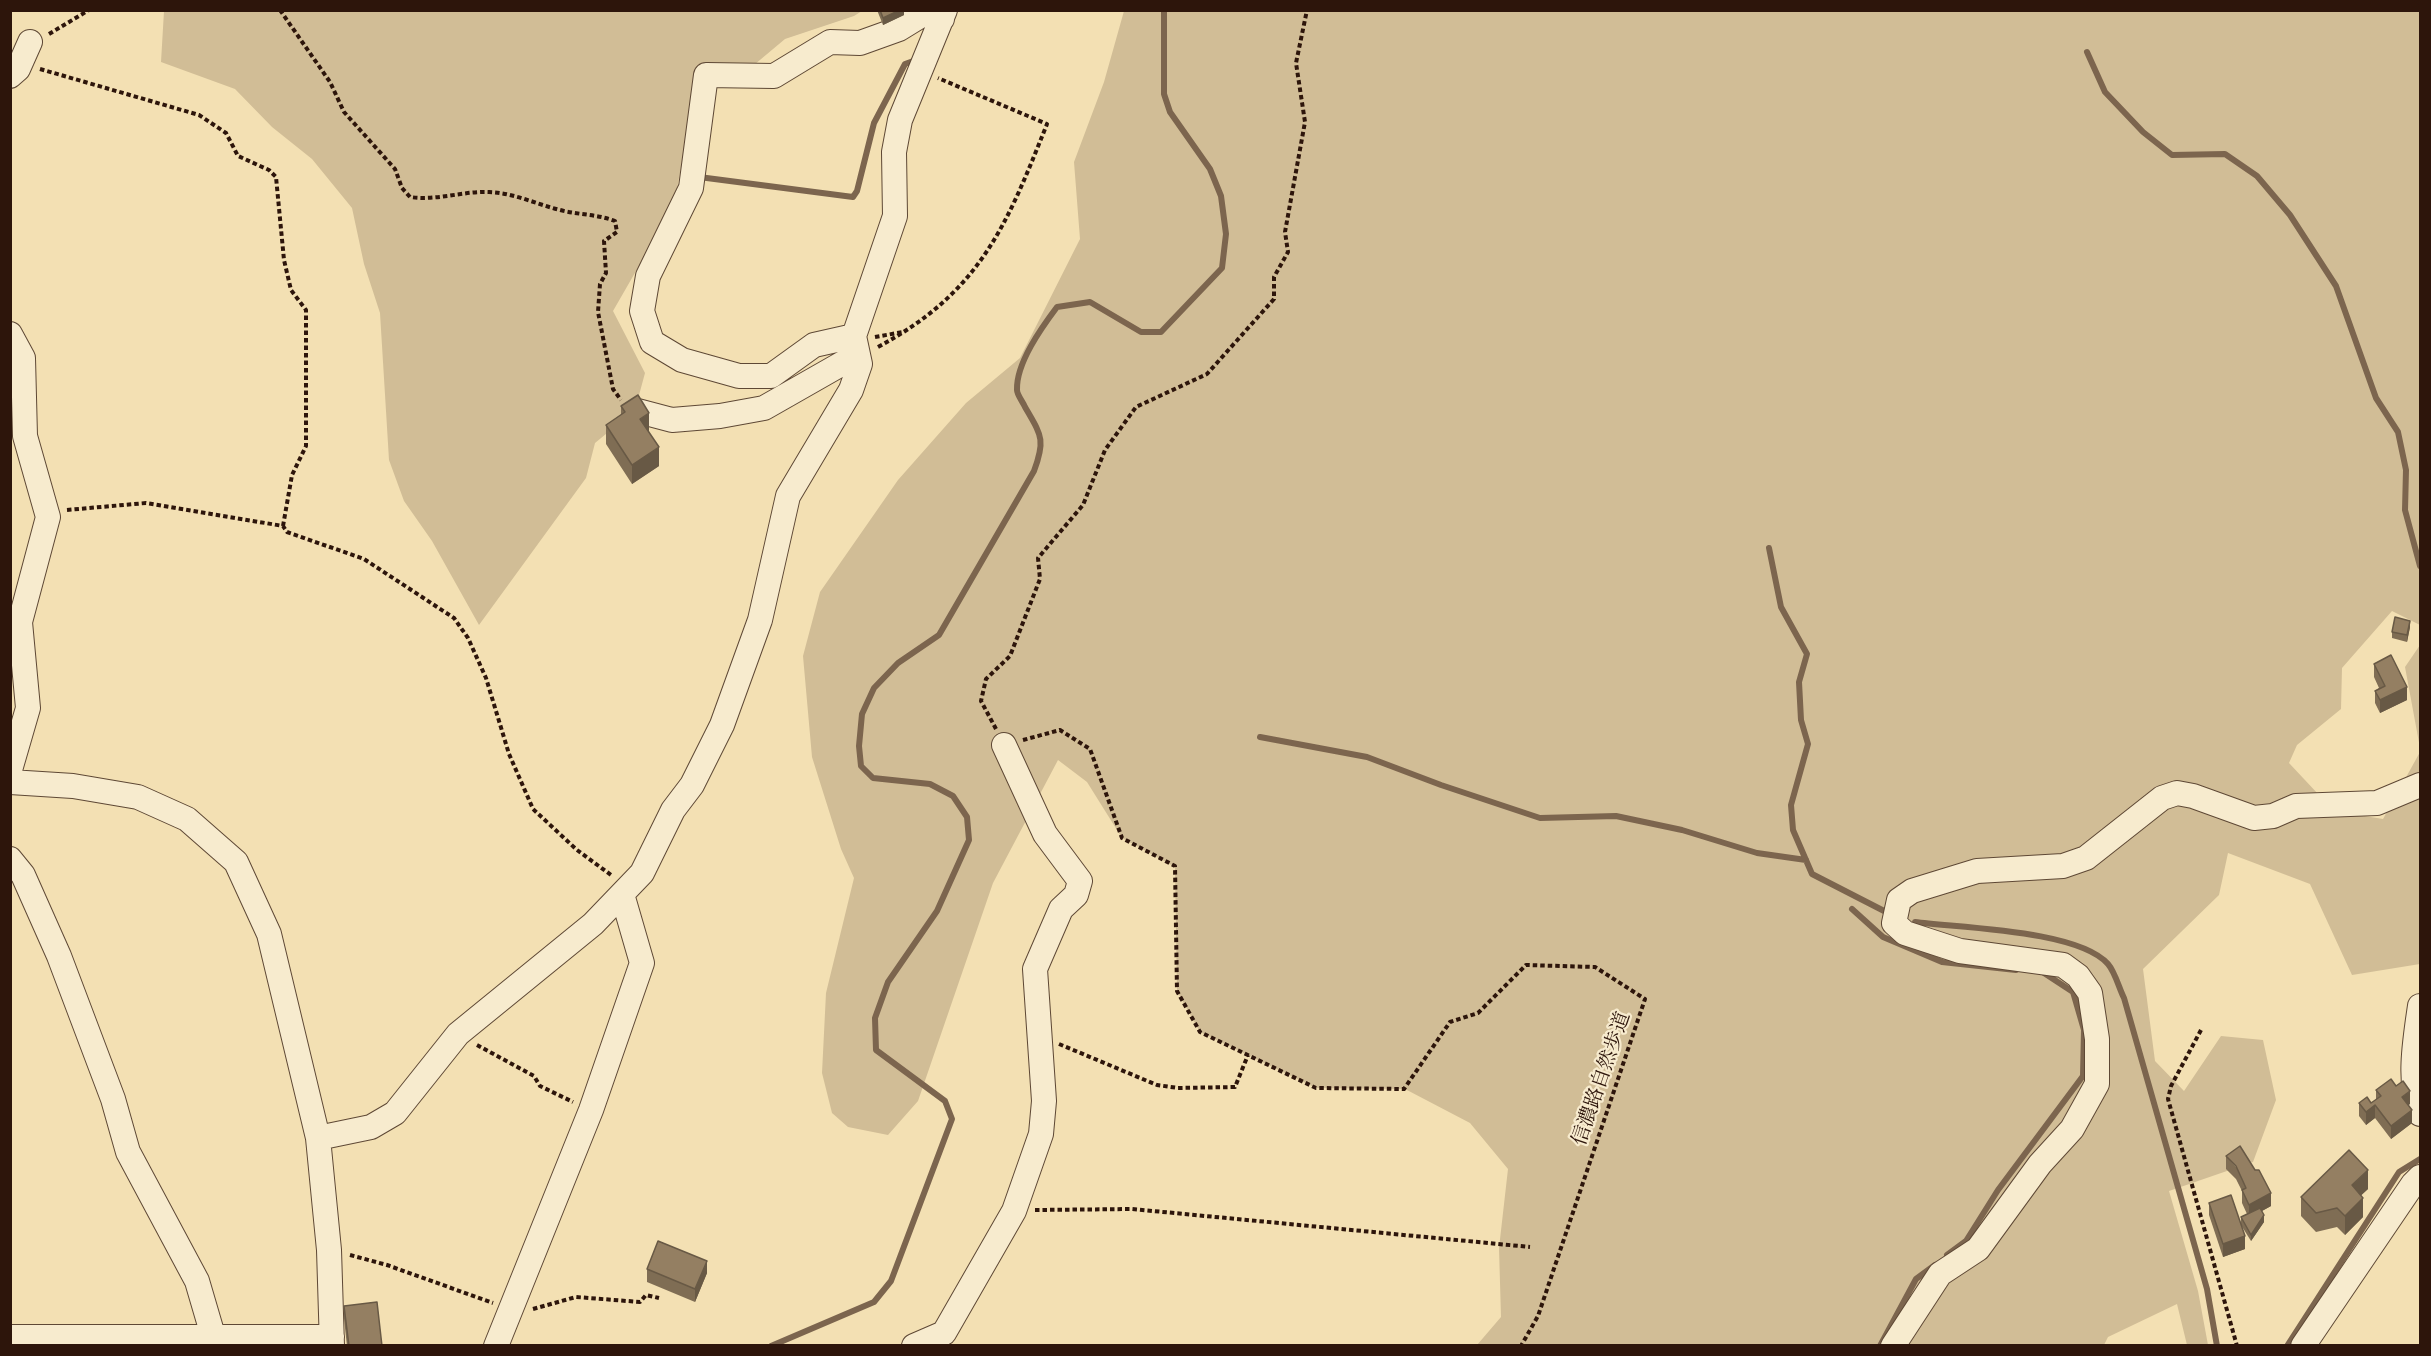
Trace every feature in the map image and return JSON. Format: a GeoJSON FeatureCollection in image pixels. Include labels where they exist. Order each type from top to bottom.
{"type":"FeatureCollection","features":[{"type":"Feature","properties":{"kind":"street"},"geometry":{"type":"LineString","coordinates":[[318,1138],[371,1127],[395,1113],[458,1034],[593,924],[642,873],[673,810],[693,785],[722,725],[760,620],[788,496],[851,390],[857,352],[895,216],[894,152],[900,120],[944,15],[925,13],[899,29],[860,43],[830,42],[774,76],[706,75],[691,188],[648,276],[642,311],[652,342],[682,360],[739,376],[771,376],[814,345],[857,352]]}},
{"type":"Feature","properties":{"kind":"street"},"geometry":{"type":"LineString","coordinates":[[10,334],[23,358],[25,436],[48,517],[20,622],[28,708],[10,770]]}},
{"type":"Feature","properties":{"kind":"street"},"geometry":{"type":"LineString","coordinates":[[638,411],[672,420],[720,416],[764,408],[857,352]]}},
{"type":"Feature","properties":{"kind":"street"},"geometry":{"type":"LineString","coordinates":[[914,1346],[944,1333],[1014,1211],[1041,1134],[1044,1101],[1035,969],[1061,909],[1076,895],[1080,881],[1045,834],[1004,745]]}},
{"type":"Feature","properties":{"kind":"street"},"geometry":{"type":"LineString","coordinates":[[10,782],[74,786],[138,797],[187,819],[236,862],[269,934],[318,1138],[329,1250],[332,1341],[10,1337]]}},
{"type":"Feature","properties":{"kind":"street"},"geometry":{"type":"LineString","coordinates":[[1893,1346],[1940,1274],[1978,1249],[2040,1164],[2072,1129],[2097,1084],[2097,1039],[2090,993],[2078,976],[2063,965],[1960,951],[1905,933],[1894,923],[1899,900],[1912,891],[1977,871],[2063,866],[2086,858],[2162,798],[2178,793],[2254,818],[2273,816],[2296,806],[2378,803],[2421,785]]}},
{"type":"Feature","properties":{"kind":"street"},"geometry":{"type":"LineString","coordinates":[[10,859],[23,876],[59,956],[113,1099],[128,1152],[197,1281],[214,1339]]}},
{"type":"Feature","properties":{"kind":"street"},"geometry":{"type":"LineString","coordinates":[[496,1346],[591,1110],[642,963],[625,891]]}},
{"type":"Feature","properties":{"kind":"street"},"geometry":{"type":"LineString","coordinates":[[2421,1006],[2415,1039],[2414,1078],[2421,1114]]}},
{"type":"Feature","properties":{"kind":"street"},"geometry":{"type":"LineString","coordinates":[[2303,1346],[2412,1184],[2421,1177]]}},
{"type":"Feature","properties":{"kind":"path"},"geometry":{"type":"LineString","coordinates":[[20,60],[89,10]]}},
{"type":"Feature","properties":{"kind":"path"},"geometry":{"type":"LineString","coordinates":[[280,10],[330,82],[344,112],[395,169],[402,188],[410,197],[429,199],[488,192],[530,199],[560,210],[601,216],[615,221],[617,232],[604,241],[606,273],[600,284],[598,312],[613,389]]}},
{"type":"Feature","properties":{"kind":"path"},"geometry":{"type":"LineString","coordinates":[[1004,745],[981,700],[986,679],[1010,656],[1040,579],[1038,558],[1083,506],[1105,450],[1136,407],[1207,374],[1274,299],[1274,277],[1288,252],[1285,232],[1305,122],[1296,63],[1307,10]]}},
{"type":"Feature","properties":{"kind":"path"},"geometry":{"type":"LineString","coordinates":[[20,60],[199,115],[226,133],[238,156],[269,170],[276,177],[291,290],[306,310],[306,446],[292,476],[283,526],[287,532],[364,559],[454,618],[468,638],[486,678],[509,754],[533,809],[625,891]]}},
{"type":"Feature","properties":{"kind":"path"},"geometry":{"type":"LineString","coordinates":[[857,352],[876,348],[908,330],[946,301],[974,272],[1014,206],[1047,124],[920,70]]}},
{"type":"Feature","properties":{"kind":"path"},"geometry":{"type":"LineString","coordinates":[[857,352],[878,337],[908,330]]}},
{"type":"Feature","properties":{"kind":"path"},"geometry":{"type":"LineString","coordinates":[[48,517],[74,508],[146,503],[283,526]]}},
{"type":"Feature","properties":{"kind":"path","name":"信濃路自然歩道"},"geometry":{"type":"LineString","coordinates":[[1004,745],[1060,730],[1090,749],[1122,838],[1175,866],[1177,991],[1200,1032],[1317,1088],[1404,1089],[1450,1022],[1478,1013],[1526,965],[1595,967],[1645,999],[1538,1316],[1521,1346]]}},
{"type":"Feature","properties":{"kind":"path"},"geometry":{"type":"LineString","coordinates":[[2202,1030],[2171,1086],[2168,1099],[2237,1346]]}},
{"type":"Feature","properties":{"kind":"path"},"geometry":{"type":"LineString","coordinates":[[458,1034],[534,1076],[540,1086],[591,1110]]}},
{"type":"Feature","properties":{"kind":"path"},"geometry":{"type":"LineString","coordinates":[[1039,1036],[1127,1074],[1157,1085],[1178,1088],[1235,1087],[1248,1055]]}},
{"type":"Feature","properties":{"kind":"path"},"geometry":{"type":"LineString","coordinates":[[1014,1211],[1132,1209],[1530,1247]]}},
{"type":"Feature","properties":{"kind":"path"},"geometry":{"type":"LineString","coordinates":[[329,1250],[387,1265],[509,1309],[529,1310],[576,1297],[640,1302],[646,1296],[659,1298]]}},
{"type":"Feature","properties":{"kind":"shaded area"},"geometry":{"type":"Polygon","coordinates":[[[164,11],[862,11],[854,16],[785,39],[748,70],[700,64],[674,205],[613,311],[645,373],[635,410],[595,443],[586,478],[479,625],[432,541],[404,501],[389,460],[380,313],[364,264],[352,208],[312,159],[272,127],[235,89],[161,62],[164,11]]]}},
{"type":"Feature","properties":{"kind":"shaded area"},"geometry":{"type":"Polygon","coordinates":[[[1124,11],[2420,11],[2420,625],[2392,611],[2342,668],[2341,709],[2297,745],[2289,763],[2334,811],[2383,819],[2420,752],[2420,964],[2352,975],[2310,884],[2228,853],[2219,895],[2143,969],[2155,1061],[2184,1091],[2221,1036],[2263,1040],[2276,1100],[2253,1162],[2169,1191],[2198,1291],[2208,1345],[2187,1345],[2177,1304],[2108,1337],[2104,1345],[1477,1345],[1501,1317],[1499,1248],[1508,1169],[1470,1123],[1405,1089],[1316,1088],[1200,1032],[1177,991],[1175,867],[1122,838],[1087,782],[1058,760],[993,883],[918,1101],[888,1135],[848,1127],[832,1113],[822,1073],[826,993],[854,878],[841,849],[812,757],[803,656],[820,592],[898,480],[966,403],[1020,358],[1080,239],[1074,162],[1104,82],[1124,11]]]}},
{"type":"Feature","properties":{"kind":"shaded area"},"geometry":{"type":"Polygon","coordinates":[[[2420,645],[2420,748],[2405,667],[2420,645]]]}},
{"type":"Feature","properties":{"kind":"building"},"geometry":{"type":"Polygon","coordinates":[[[880,10],[900,10],[883,18],[880,10]]]}},
{"type":"Feature","properties":{"kind":"building"},"geometry":{"type":"Polygon","coordinates":[[[638,395],[649,413],[640,419],[659,447],[632,465],[606,425],[625,412],[621,406],[638,395]]]}},
{"type":"Feature","properties":{"kind":"building"},"geometry":{"type":"Polygon","coordinates":[[[2395,617],[2410,621],[2407,635],[2392,632],[2395,617]]]}},
{"type":"Feature","properties":{"kind":"building"},"geometry":{"type":"Polygon","coordinates":[[[2391,655],[2407,687],[2380,700],[2375,691],[2385,686],[2374,664],[2391,655]]]}},
{"type":"Feature","properties":{"kind":"building"},"geometry":{"type":"Polygon","coordinates":[[[2391,1079],[2396,1086],[2403,1081],[2410,1091],[2402,1097],[2412,1110],[2391,1126],[2375,1105],[2366,1112],[2359,1103],[2367,1097],[2371,1103],[2381,1096],[2376,1090],[2391,1079]]]}},
{"type":"Feature","properties":{"kind":"building"},"geometry":{"type":"Polygon","coordinates":[[[2240,1146],[2255,1170],[2259,1170],[2271,1193],[2249,1205],[2242,1190],[2246,1188],[2236,1166],[2226,1156],[2240,1146]]]}},
{"type":"Feature","properties":{"kind":"building"},"geometry":{"type":"Polygon","coordinates":[[[2349,1150],[2368,1170],[2352,1185],[2363,1198],[2345,1216],[2337,1208],[2316,1213],[2301,1197],[2349,1150]]]}},
{"type":"Feature","properties":{"kind":"building"},"geometry":{"type":"Polygon","coordinates":[[[2231,1195],[2245,1236],[2223,1244],[2209,1203],[2231,1195]]]}},
{"type":"Feature","properties":{"kind":"building"},"geometry":{"type":"Polygon","coordinates":[[[2260,1208],[2264,1215],[2251,1235],[2241,1217],[2260,1208]]]}},
{"type":"Feature","properties":{"kind":"building"},"geometry":{"type":"Polygon","coordinates":[[[658,1241],[707,1261],[695,1289],[647,1269],[658,1241]]]}},
{"type":"Feature","properties":{"kind":"building"},"geometry":{"type":"Polygon","coordinates":[[[377,1302],[382,1346],[349,1346],[344,1306],[377,1302]]]}},
{"type":"Feature","properties":{"kind":"waterway"},"geometry":{"type":"LineString","coordinates":[[771,1346],[874,1302],[891,1281],[952,1119],[945,1101],[876,1050],[875,1018],[888,982],[937,911],[969,840],[967,817],[953,796],[930,784],[873,778],[861,766],[859,746],[862,714],[874,688],[898,663],[939,635],[1034,471],[1040,451],[1040,438],[1018,394],[1018,380],[1025,357],[1057,307],[1090,302],[1141,332],[1161,332],[1222,268],[1226,234],[1221,196],[1210,169],[1170,112],[1164,94],[1164,10]]}},
{"type":"Feature","properties":{"kind":"waterway"},"geometry":{"type":"LineString","coordinates":[[2087,52],[2105,92],[2143,132],[2172,155],[2225,154],[2257,176],[2290,215],[2336,286],[2376,398],[2398,432],[2406,470],[2405,510],[2420,566]]}},
{"type":"Feature","properties":{"kind":"waterway"},"geometry":{"type":"LineString","coordinates":[[699,177],[853,197],[857,191],[874,123],[905,64],[916,60]]}},
{"type":"Feature","properties":{"kind":"waterway"},"geometry":{"type":"LineString","coordinates":[[1769,548],[1781,607],[1807,654],[1799,682],[1801,720],[1808,744],[1791,805],[1793,830],[1812,874],[1888,913]]}},
{"type":"Feature","properties":{"kind":"waterway"},"geometry":{"type":"LineString","coordinates":[[1260,737],[1367,757],[1540,818],[1616,816],[1682,830],[1757,853],[1806,860]]}},
{"type":"Feature","properties":{"kind":"waterway"},"geometry":{"type":"LineString","coordinates":[[1852,909],[1883,937],[1942,962],[2016,970]]}},
{"type":"Feature","properties":{"kind":"waterway"},"geometry":{"type":"LineString","coordinates":[[1915,922],[2046,937],[2093,953],[2108,964],[2124,998],[2207,1289],[2217,1346]]}},
{"type":"Feature","properties":{"kind":"waterway"},"geometry":{"type":"LineString","coordinates":[[1947,1255],[1966,1241],[1998,1190],[2083,1076],[2084,1030],[2073,992],[2044,973]]}},
{"type":"Feature","properties":{"kind":"waterway"},"geometry":{"type":"LineString","coordinates":[[2287,1346],[2399,1172],[2420,1159]]}},
{"type":"Feature","properties":{"kind":"waterway"},"geometry":{"type":"LineString","coordinates":[[1880,1346],[1916,1279],[1935,1265]]}}]}
